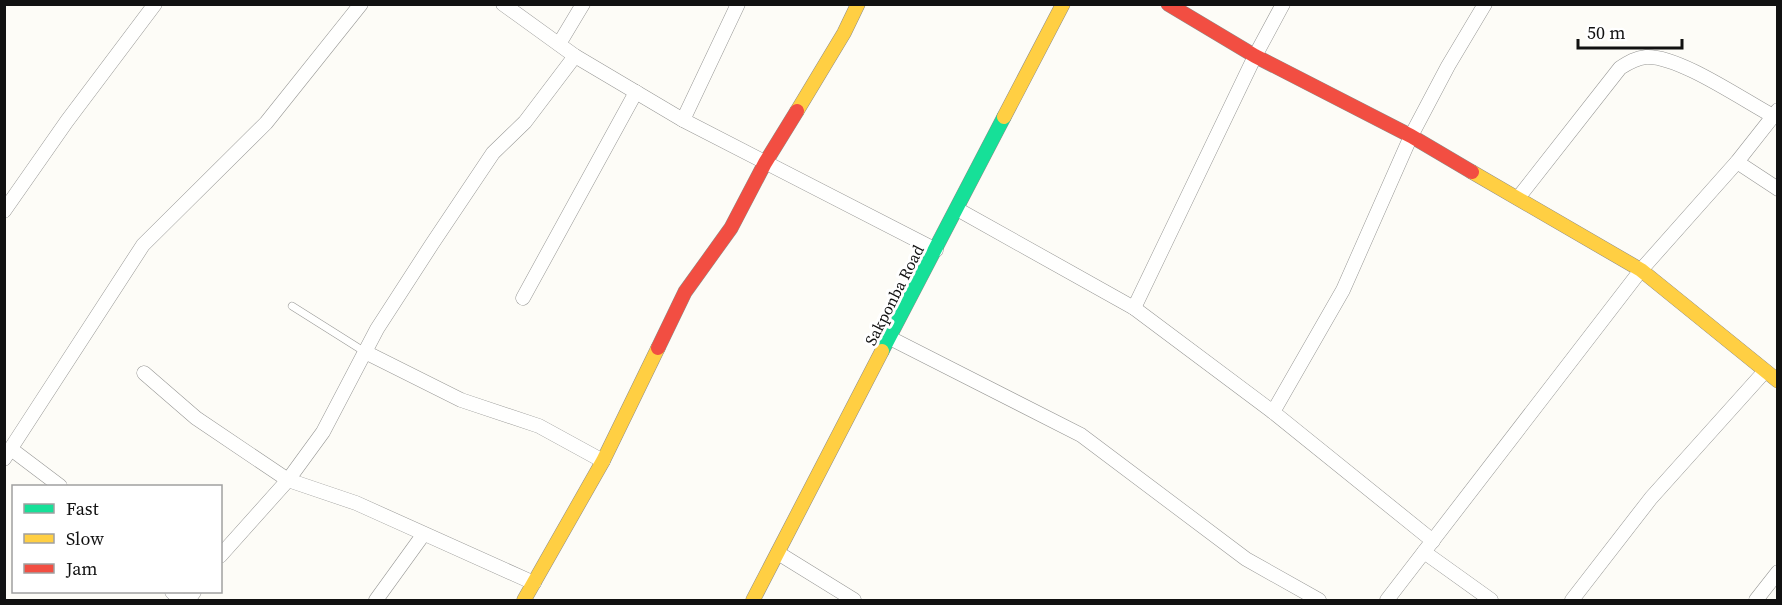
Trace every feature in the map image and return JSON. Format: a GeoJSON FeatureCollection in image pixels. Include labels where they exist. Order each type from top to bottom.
{"type":"FeatureCollection","features":[{"type":"Feature","properties":{"kind":"street"},"geometry":{"type":"LineString","coordinates":[[4,212],[67,121],[155,4]]}},
{"type":"Feature","properties":{"kind":"street"},"geometry":{"type":"LineString","coordinates":[[58,485],[8,454],[143,245],[266,123],[361,4]]}},
{"type":"Feature","properties":{"kind":"street"},"geometry":{"type":"LineString","coordinates":[[503,4],[575,56],[684,120],[936,250]]}},
{"type":"Feature","properties":{"kind":"street"},"geometry":{"type":"LineString","coordinates":[[559,44],[583,4]]}},
{"type":"Feature","properties":{"kind":"street"},"geometry":{"type":"LineString","coordinates":[[684,120],[738,4]]}},
{"type":"Feature","properties":{"kind":"street"},"geometry":{"type":"LineString","coordinates":[[525,600],[603,461],[685,292],[719,248],[765,163],[844,33],[858,4]]}},
{"type":"Feature","properties":{"kind":"street","name":"Sakponba Road"},"geometry":{"type":"LineString","coordinates":[[753,600],[1063,4]]}},
{"type":"Feature","properties":{"kind":"street"},"geometry":{"type":"LineString","coordinates":[[1168,4],[1255,56],[1411,136],[1641,270],[1778,381]]}},
{"type":"Feature","properties":{"kind":"street"},"geometry":{"type":"LineString","coordinates":[[1134,308],[1255,56],[1283,4]]}},
{"type":"Feature","properties":{"kind":"street"},"geometry":{"type":"LineString","coordinates":[[1273,412],[1343,290],[1411,136],[1448,66],[1485,4]]}},
{"type":"Feature","properties":{"kind":"street"},"geometry":{"type":"LineString","coordinates":[[222,554],[288,480],[332,417],[365,352],[419,263],[493,153],[525,122],[575,56]]}},
{"type":"Feature","properties":{"kind":"street"},"geometry":{"type":"LineString","coordinates":[[1387,600],[1641,270],[1737,162],[1775,113],[1689,70],[1663,60],[1647,57],[1633,60],[1620,68],[1518,198]]}},
{"type":"Feature","properties":{"kind":"street"},"geometry":{"type":"LineString","coordinates":[[523,298],[636,92]]}},
{"type":"Feature","properties":{"kind":"street"},"geometry":{"type":"LineString","coordinates":[[1737,162],[1778,189]]}},
{"type":"Feature","properties":{"kind":"street"},"geometry":{"type":"LineString","coordinates":[[957,209],[1134,308],[1273,412],[1491,600]]}},
{"type":"Feature","properties":{"kind":"street"},"geometry":{"type":"LineString","coordinates":[[890,338],[1081,435],[1246,559],[1319,600]]}},
{"type":"Feature","properties":{"kind":"street"},"geometry":{"type":"LineString","coordinates":[[365,352],[461,400],[539,426],[603,461]]}},
{"type":"Feature","properties":{"kind":"street"},"geometry":{"type":"LineString","coordinates":[[1572,600],[1651,498],[1765,371]]}},
{"type":"Feature","properties":{"kind":"street"},"geometry":{"type":"LineString","coordinates":[[144,373],[196,418],[288,480],[356,503],[534,583]]}},
{"type":"Feature","properties":{"kind":"street"},"geometry":{"type":"LineString","coordinates":[[376,600],[423,535]]}},
{"type":"Feature","properties":{"kind":"street"},"geometry":{"type":"LineString","coordinates":[[778,553],[854,600]]}},
{"type":"Feature","properties":{"kind":"street"},"geometry":{"type":"LineString","coordinates":[[1756,600],[1778,572]]}},
{"type":"Feature","properties":{"kind":"lane"},"geometry":{"type":"LineString","coordinates":[[292,306],[365,352]]}},
{"type":"Feature","properties":{"kind":"traffic: fast"},"geometry":{"type":"LineString","coordinates":[[882,351],[1004,117]]}},
{"type":"Feature","properties":{"kind":"traffic: slow"},"geometry":{"type":"LineString","coordinates":[[797,111],[844,33],[858,4]]}},
{"type":"Feature","properties":{"kind":"traffic: slow"},"geometry":{"type":"LineString","coordinates":[[1004,117],[1063,4]]}},
{"type":"Feature","properties":{"kind":"traffic: slow"},"geometry":{"type":"LineString","coordinates":[[1472,172],[1641,270],[1778,381]]}},
{"type":"Feature","properties":{"kind":"traffic: slow"},"geometry":{"type":"LineString","coordinates":[[524,600],[603,461],[658,348]]}},
{"type":"Feature","properties":{"kind":"traffic: slow"},"geometry":{"type":"LineString","coordinates":[[753,600],[882,351]]}},
{"type":"Feature","properties":{"kind":"traffic: jam"},"geometry":{"type":"LineString","coordinates":[[1168,4],[1255,56],[1411,136],[1472,172]]}},
{"type":"Feature","properties":{"kind":"traffic: jam"},"geometry":{"type":"LineString","coordinates":[[658,348],[685,292],[731,228],[765,163],[797,111]]}}]}
